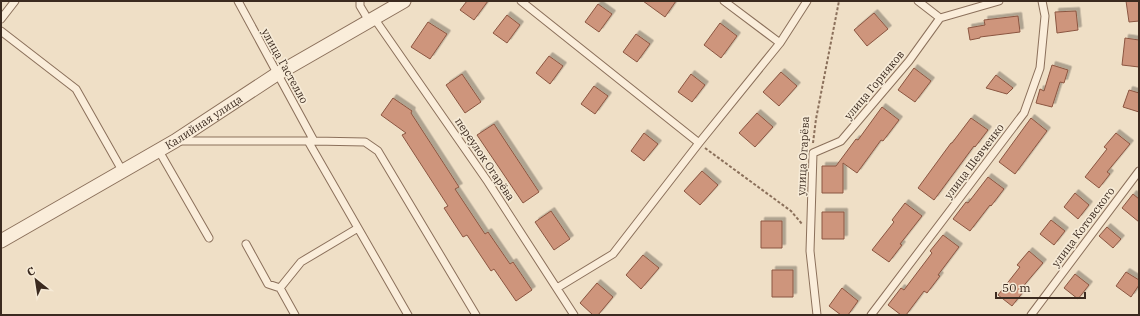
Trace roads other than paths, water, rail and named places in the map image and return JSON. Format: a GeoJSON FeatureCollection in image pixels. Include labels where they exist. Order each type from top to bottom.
{"type":"FeatureCollection","features":[{"type":"Feature","properties":{"kind":"street","name":"Калийная улица"},"geometry":{"type":"LineString","coordinates":[[1,241],[159,151],[277,74],[404,1]]}},
{"type":"Feature","properties":{"kind":"lane"},"geometry":{"type":"LineString","coordinates":[[1,19],[15,1]]}},
{"type":"Feature","properties":{"kind":"lane","name":"улица Гастелло"},"geometry":{"type":"LineString","coordinates":[[238,1],[311,141],[406,314]]}},
{"type":"Feature","properties":{"kind":"lane","name":"переулок Огарёва"},"geometry":{"type":"LineString","coordinates":[[360,1],[360,6],[488,182],[574,315]]}},
{"type":"Feature","properties":{"kind":"lane"},"geometry":{"type":"LineString","coordinates":[[521,1],[699,143]]}},
{"type":"Feature","properties":{"kind":"lane"},"geometry":{"type":"LineString","coordinates":[[724,1],[780,43]]}},
{"type":"Feature","properties":{"kind":"lane"},"geometry":{"type":"LineString","coordinates":[[557,288],[613,254],[699,143],[780,43],[807,1]]}},
{"type":"Feature","properties":{"kind":"lane"},"geometry":{"type":"LineString","coordinates":[[918,1],[940,18],[999,1]]}},
{"type":"Feature","properties":{"kind":"lane","name":"улица Шевченко"},"geometry":{"type":"LineString","coordinates":[[872,315],[1024,113],[1040,68],[1045,16],[1042,1]]}},
{"type":"Feature","properties":{"kind":"lane","name":"улица Горняков"},"geometry":{"type":"LineString","coordinates":[[813,154],[841,141],[909,61],[940,18]]}},
{"type":"Feature","properties":{"kind":"lane"},"geometry":{"type":"LineString","coordinates":[[1,31],[76,89],[123,172]]}},
{"type":"Feature","properties":{"kind":"lane"},"geometry":{"type":"LineString","coordinates":[[175,141],[365,142],[378,151],[476,315]]}},
{"type":"Feature","properties":{"kind":"lane"},"geometry":{"type":"LineString","coordinates":[[159,151],[209,238]]}},
{"type":"Feature","properties":{"kind":"lane","name":"улица Огарёва"},"geometry":{"type":"LineString","coordinates":[[813,154],[810,251],[817,315]]}},
{"type":"Feature","properties":{"kind":"lane","name":"улица Котовского"},"geometry":{"type":"LineString","coordinates":[[1031,315],[1139,171]]}},
{"type":"Feature","properties":{"kind":"lane"},"geometry":{"type":"LineString","coordinates":[[280,288],[301,262],[358,228]]}},
{"type":"Feature","properties":{"kind":"lane"},"geometry":{"type":"LineString","coordinates":[[246,244],[268,284],[280,288],[296,315]]}}]}
